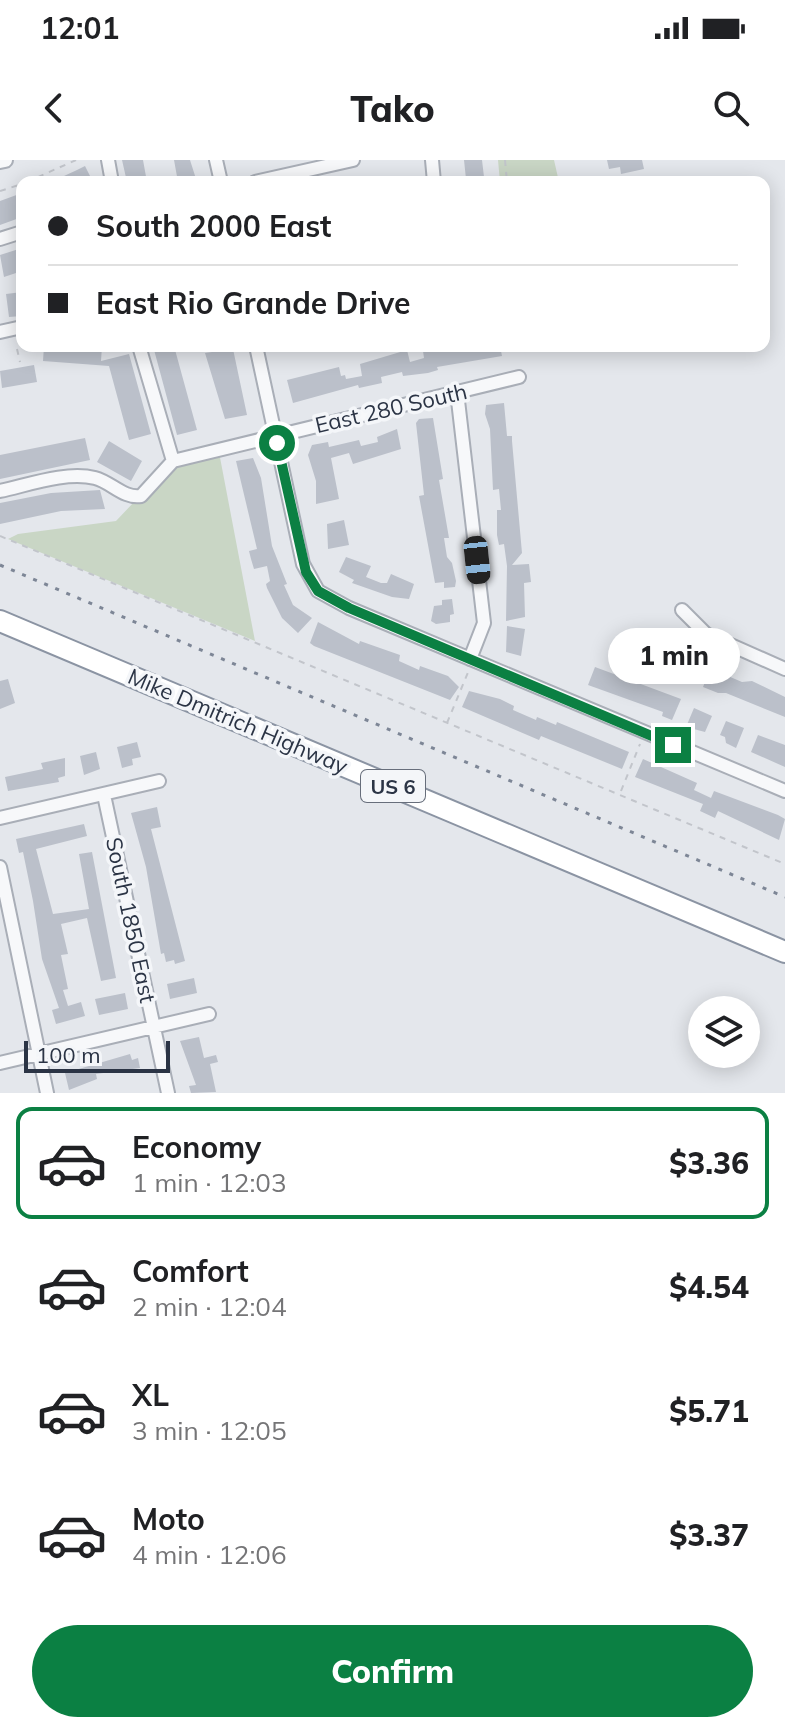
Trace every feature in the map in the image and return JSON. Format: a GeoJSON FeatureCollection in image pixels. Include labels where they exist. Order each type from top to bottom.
{"type":"FeatureCollection","features":[{"type":"Feature","properties":{"kind":"highway","name":"Mike Dmitrich Highway"},"geometry":{"type":"LineString","coordinates":[[0,621],[785,952]]}},
{"type":"Feature","properties":{"kind":"street"},"geometry":{"type":"LineString","coordinates":[[282,176],[353,160]]}},
{"type":"Feature","properties":{"kind":"street"},"geometry":{"type":"LineString","coordinates":[[0,491],[79,476],[95,478],[134,497],[141,496],[173,461],[141,352]]}},
{"type":"Feature","properties":{"kind":"street"},"geometry":{"type":"LineString","coordinates":[[257,352],[303,564],[318,591],[470,664],[785,791]]}},
{"type":"Feature","properties":{"kind":"street","name":"East 280 South"},"geometry":{"type":"LineString","coordinates":[[173,461],[519,377]]}},
{"type":"Feature","properties":{"kind":"street"},"geometry":{"type":"LineString","coordinates":[[457,392],[484,623],[470,664]]}},
{"type":"Feature","properties":{"kind":"street"},"geometry":{"type":"LineString","coordinates":[[682,610],[706,634],[785,669]]}},
{"type":"Feature","properties":{"kind":"street"},"geometry":{"type":"LineString","coordinates":[[0,818],[159,781]]}},
{"type":"Feature","properties":{"kind":"street","name":"South 1850 East"},"geometry":{"type":"LineString","coordinates":[[104,795],[168,1093]]}},
{"type":"Feature","properties":{"kind":"street"},"geometry":{"type":"LineString","coordinates":[[0,867],[47,1093]]}},
{"type":"Feature","properties":{"kind":"street"},"geometry":{"type":"LineString","coordinates":[[0,1063],[209,1014]]}},
{"type":"Feature","properties":{"kind":"path"},"geometry":{"type":"LineString","coordinates":[[40,176],[76,160]]}},
{"type":"Feature","properties":{"kind":"path"},"geometry":{"type":"LineString","coordinates":[[18,352],[20,362]]}},
{"type":"Feature","properties":{"kind":"path"},"geometry":{"type":"LineString","coordinates":[[0,536],[620,792],[785,864]]}},
{"type":"Feature","properties":{"kind":"path"},"geometry":{"type":"LineString","coordinates":[[447,723],[470,664]]}},
{"type":"Feature","properties":{"kind":"path"},"geometry":{"type":"LineString","coordinates":[[620,792],[640,744]]}},
{"type":"Feature","properties":{"kind":"green space"},"geometry":{"type":"Polygon","coordinates":[[[498,160],[554,160],[558,176],[499,176],[498,160]]]}},
{"type":"Feature","properties":{"kind":"green space"},"geometry":{"type":"Polygon","coordinates":[[[218,447],[255,641],[8,539],[18,534],[116,521],[173,461],[218,447]]]}},
{"type":"Feature","properties":{"kind":"building"},"geometry":{"type":"Polygon","coordinates":[[[122,160],[143,160],[146,176],[126,176],[122,160]]]}},
{"type":"Feature","properties":{"kind":"building"},"geometry":{"type":"Polygon","coordinates":[[[174,160],[190,160],[195,176],[177,176],[174,160]]]}},
{"type":"Feature","properties":{"kind":"building"},"geometry":{"type":"Polygon","coordinates":[[[464,160],[482,160],[484,176],[466,176],[464,160]]]}},
{"type":"Feature","properties":{"kind":"building"},"geometry":{"type":"Polygon","coordinates":[[[607,160],[642,160],[644,169],[621,174],[620,167],[609,169],[607,160]]]}},
{"type":"Feature","properties":{"kind":"building"},"geometry":{"type":"Polygon","coordinates":[[[85,166],[90,176],[64,176],[85,166]]]}},
{"type":"Feature","properties":{"kind":"building"},"geometry":{"type":"Polygon","coordinates":[[[16,195],[16,219],[0,225],[0,201],[16,195]]]}},
{"type":"Feature","properties":{"kind":"building"},"geometry":{"type":"Polygon","coordinates":[[[16,250],[16,273],[4,277],[0,255],[16,250]]]}},
{"type":"Feature","properties":{"kind":"building"},"geometry":{"type":"Polygon","coordinates":[[[16,293],[16,316],[9,317],[6,294],[16,293]]]}},
{"type":"Feature","properties":{"kind":"building"},"geometry":{"type":"Polygon","coordinates":[[[44,352],[102,352],[101,361],[129,354],[151,434],[129,440],[109,366],[43,361],[44,352]]]}},
{"type":"Feature","properties":{"kind":"building"},"geometry":{"type":"Polygon","coordinates":[[[155,352],[176,352],[197,430],[177,435],[155,352]]]}},
{"type":"Feature","properties":{"kind":"building"},"geometry":{"type":"Polygon","coordinates":[[[234,352],[247,415],[225,419],[205,353],[234,352]]]}},
{"type":"Feature","properties":{"kind":"building"},"geometry":{"type":"Polygon","coordinates":[[[400,352],[408,352],[410,362],[424,358],[423,352],[501,352],[502,356],[437,367],[438,370],[428,373],[403,376],[402,372],[381,377],[382,383],[359,388],[358,385],[293,403],[287,380],[339,367],[341,376],[345,375],[346,379],[362,376],[360,364],[400,352]]]}},
{"type":"Feature","properties":{"kind":"building"},"geometry":{"type":"Polygon","coordinates":[[[34,365],[37,382],[2,388],[0,371],[34,365]]]}},
{"type":"Feature","properties":{"kind":"building"},"geometry":{"type":"Polygon","coordinates":[[[504,403],[507,436],[512,436],[522,553],[512,565],[529,564],[531,582],[524,583],[525,617],[506,621],[507,566],[504,544],[499,545],[497,535],[497,510],[501,510],[499,489],[493,490],[490,429],[485,414],[486,405],[504,403]]]}},
{"type":"Feature","properties":{"kind":"building"},"geometry":{"type":"Polygon","coordinates":[[[433,418],[449,538],[444,538],[455,587],[444,588],[444,582],[435,583],[419,496],[424,495],[416,423],[419,419],[433,418]]]}},
{"type":"Feature","properties":{"kind":"building"},"geometry":{"type":"Polygon","coordinates":[[[397,429],[401,449],[353,464],[349,453],[331,458],[339,499],[316,504],[316,481],[308,455],[312,445],[328,442],[329,447],[359,440],[361,446],[378,442],[377,437],[397,429]]]}},
{"type":"Feature","properties":{"kind":"building"},"geometry":{"type":"Polygon","coordinates":[[[85,438],[90,460],[0,479],[0,455],[85,438]]]}},
{"type":"Feature","properties":{"kind":"building"},"geometry":{"type":"Polygon","coordinates":[[[109,441],[142,461],[131,481],[97,462],[109,441]]]}},
{"type":"Feature","properties":{"kind":"building"},"geometry":{"type":"Polygon","coordinates":[[[253,458],[261,478],[272,546],[287,584],[284,585],[293,605],[312,618],[298,633],[282,618],[267,588],[266,584],[270,581],[267,566],[254,569],[251,559],[249,551],[257,549],[236,461],[253,458]]]}},
{"type":"Feature","properties":{"kind":"building"},"geometry":{"type":"Polygon","coordinates":[[[100,490],[105,509],[61,511],[0,524],[0,503],[51,493],[100,490]]]}},
{"type":"Feature","properties":{"kind":"building"},"geometry":{"type":"Polygon","coordinates":[[[344,520],[349,545],[328,549],[327,524],[344,520]]]}},
{"type":"Feature","properties":{"kind":"building"},"geometry":{"type":"Polygon","coordinates":[[[346,557],[371,566],[366,577],[381,583],[387,583],[391,574],[414,584],[409,599],[392,597],[352,583],[354,580],[339,572],[346,557]]]}},
{"type":"Feature","properties":{"kind":"building"},"geometry":{"type":"Polygon","coordinates":[[[452,599],[454,614],[450,615],[450,622],[436,624],[431,621],[434,606],[442,605],[442,600],[452,599]]]}},
{"type":"Feature","properties":{"kind":"building"},"geometry":{"type":"Polygon","coordinates":[[[318,622],[359,644],[360,641],[400,655],[399,661],[419,670],[420,666],[448,676],[459,687],[450,700],[314,646],[310,643],[318,622]]]}},
{"type":"Feature","properties":{"kind":"building"},"geometry":{"type":"Polygon","coordinates":[[[507,626],[525,629],[521,656],[506,652],[507,626]]]}},
{"type":"Feature","properties":{"kind":"building"},"geometry":{"type":"Polygon","coordinates":[[[650,633],[671,652],[656,666],[637,645],[650,633]]]}},
{"type":"Feature","properties":{"kind":"building"},"geometry":{"type":"Polygon","coordinates":[[[679,652],[723,669],[721,673],[742,682],[752,681],[785,697],[785,717],[703,687],[705,682],[671,668],[679,652]]]}},
{"type":"Feature","properties":{"kind":"building"},"geometry":{"type":"Polygon","coordinates":[[[595,667],[681,699],[672,720],[662,716],[663,712],[588,685],[595,667]]]}},
{"type":"Feature","properties":{"kind":"building"},"geometry":{"type":"Polygon","coordinates":[[[8,679],[15,703],[0,709],[0,681],[8,679]]]}},
{"type":"Feature","properties":{"kind":"building"},"geometry":{"type":"Polygon","coordinates":[[[469,691],[500,699],[514,706],[513,710],[536,720],[537,717],[556,725],[557,722],[629,752],[622,769],[541,736],[539,740],[462,707],[469,691]]]}},
{"type":"Feature","properties":{"kind":"building"},"geometry":{"type":"Polygon","coordinates":[[[694,708],[712,716],[705,732],[686,727],[694,708]]]}},
{"type":"Feature","properties":{"kind":"building"},"geometry":{"type":"Polygon","coordinates":[[[726,721],[744,728],[736,748],[726,743],[725,737],[720,735],[726,721]]]}},
{"type":"Feature","properties":{"kind":"building"},"geometry":{"type":"Polygon","coordinates":[[[758,735],[785,745],[785,767],[751,752],[758,735]]]}},
{"type":"Feature","properties":{"kind":"building"},"geometry":{"type":"Polygon","coordinates":[[[137,742],[141,757],[132,759],[133,765],[122,768],[117,747],[137,742]]]}},
{"type":"Feature","properties":{"kind":"building"},"geometry":{"type":"Polygon","coordinates":[[[96,752],[100,769],[84,775],[80,756],[96,752]]]}},
{"type":"Feature","properties":{"kind":"building"},"geometry":{"type":"Polygon","coordinates":[[[65,758],[65,776],[58,778],[59,782],[8,791],[5,777],[43,769],[41,763],[65,758]]]}},
{"type":"Feature","properties":{"kind":"building"},"geometry":{"type":"Polygon","coordinates":[[[643,759],[697,783],[694,790],[711,798],[714,791],[785,819],[779,840],[718,811],[715,818],[700,811],[703,804],[635,777],[643,759]]]}},
{"type":"Feature","properties":{"kind":"building"},"geometry":{"type":"Polygon","coordinates":[[[157,807],[161,827],[151,829],[185,961],[175,964],[174,960],[166,962],[164,953],[161,954],[146,867],[131,813],[157,807]]]}},
{"type":"Feature","properties":{"kind":"building"},"geometry":{"type":"Polygon","coordinates":[[[84,824],[87,836],[36,849],[53,914],[89,909],[79,854],[92,852],[116,978],[101,981],[87,918],[61,924],[68,954],[61,955],[68,989],[63,990],[68,1006],[81,1002],[85,1016],[56,1024],[52,1010],[59,1008],[42,959],[23,852],[19,853],[16,839],[84,824]]]}},
{"type":"Feature","properties":{"kind":"building"},"geometry":{"type":"Polygon","coordinates":[[[194,978],[197,993],[170,999],[167,984],[194,978]]]}},
{"type":"Feature","properties":{"kind":"building"},"geometry":{"type":"Polygon","coordinates":[[[125,993],[128,1009],[99,1015],[95,999],[125,993]]]}},
{"type":"Feature","properties":{"kind":"building"},"geometry":{"type":"Polygon","coordinates":[[[199,1037],[204,1058],[216,1055],[218,1062],[210,1064],[216,1092],[191,1093],[189,1086],[196,1085],[180,1041],[199,1037]]]}},
{"type":"Feature","properties":{"kind":"building"},"geometry":{"type":"Polygon","coordinates":[[[130,1054],[132,1060],[138,1058],[140,1068],[96,1074],[97,1079],[69,1090],[65,1073],[130,1054]]]}},
{"type":"Feature","properties":{"kind":"railway"},"geometry":{"type":"LineString","coordinates":[[0,565],[785,897]]}},
{"type":"Feature","properties":{"kind":"route"},"geometry":{"type":"LineString","coordinates":[[277,443],[303,564],[318,591],[349,608],[673,745]]}}]}
